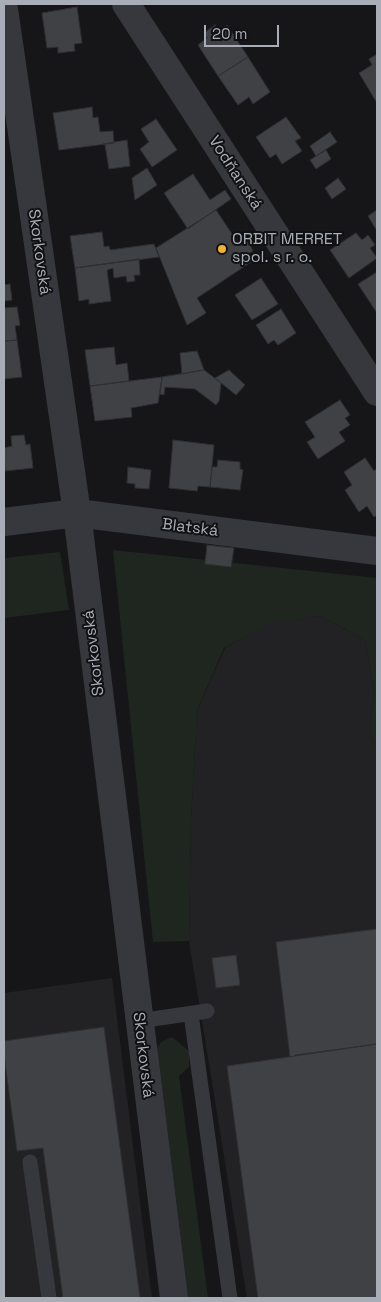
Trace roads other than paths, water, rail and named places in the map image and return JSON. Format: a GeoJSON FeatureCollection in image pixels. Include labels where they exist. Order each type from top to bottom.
{"type":"FeatureCollection","features":[{"type":"Feature","properties":{"kind":"street","name":"Vodňanská"},"geometry":{"type":"LineString","coordinates":[[126,4],[377,392]]}},
{"type":"Feature","properties":{"kind":"street","name":"Skorkovská"},"geometry":{"type":"LineString","coordinates":[[4,9],[77,513],[174,1298]]}},
{"type":"Feature","properties":{"kind":"street","name":"Blatská"},"geometry":{"type":"LineString","coordinates":[[4,522],[77,513],[377,551]]}},
{"type":"Feature","properties":{"kind":"lane"},"geometry":{"type":"LineString","coordinates":[[139,1021],[207,1011]]}},
{"type":"Feature","properties":{"kind":"lane"},"geometry":{"type":"LineString","coordinates":[[191,1014],[230,1298]]}},
{"type":"Feature","properties":{"kind":"lane"},"geometry":{"type":"LineString","coordinates":[[30,1162],[49,1298]]}},
{"type":"Feature","properties":{"kind":"place","name":"ORBIT MERRET spol. s r. o."},"geometry":{"type":"Point","coordinates":[222,249]}}]}
